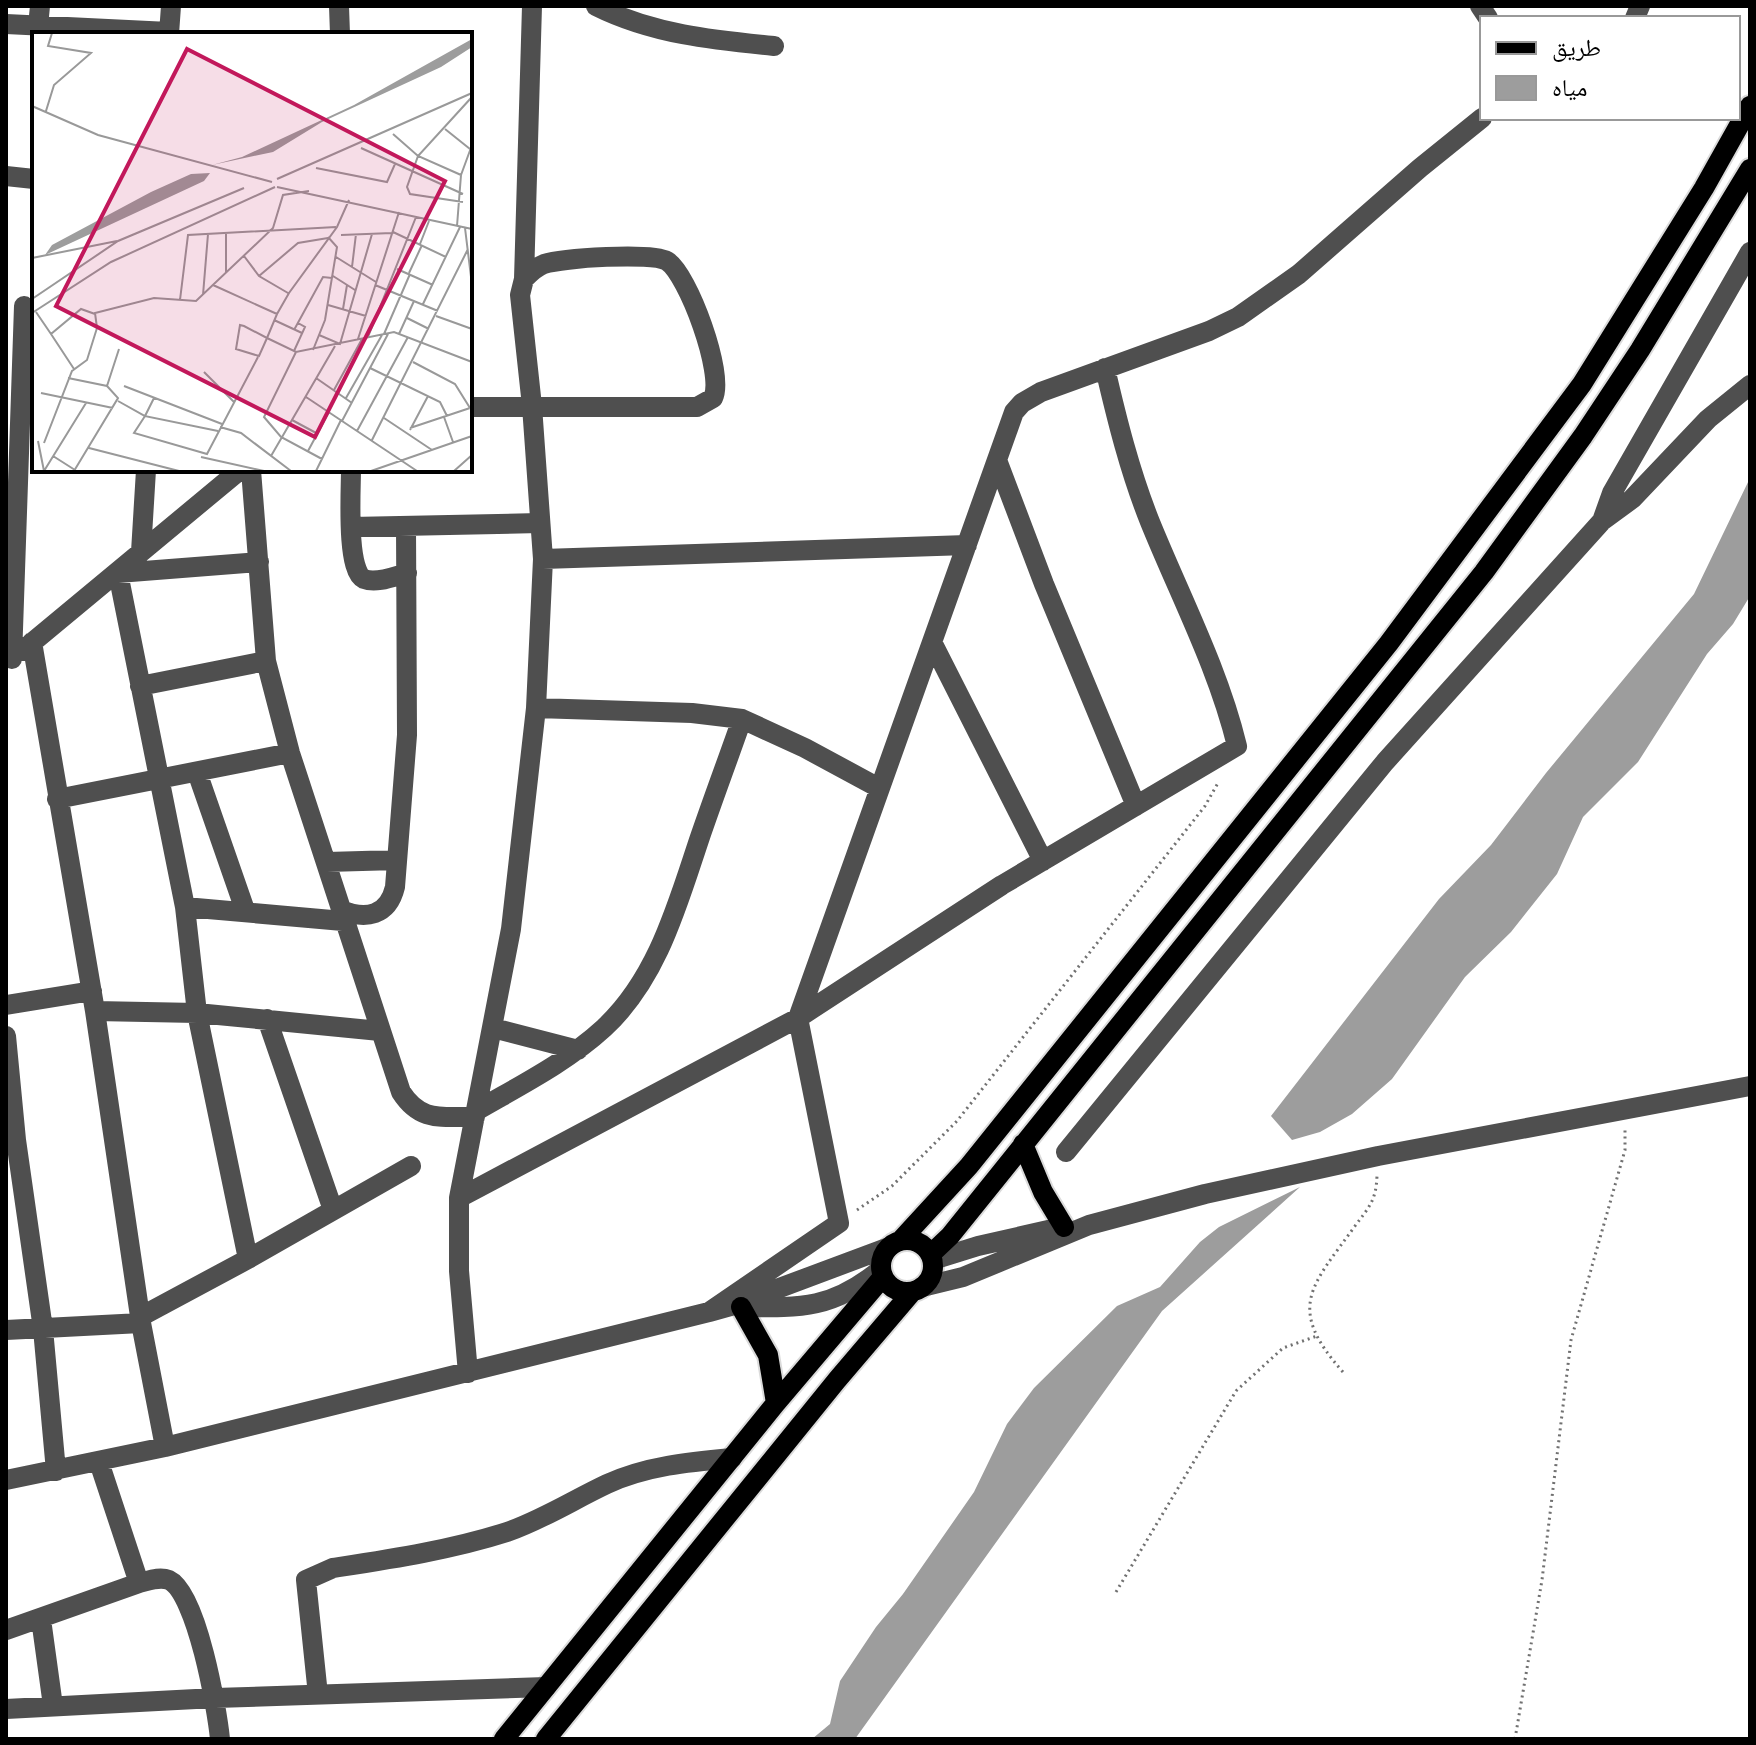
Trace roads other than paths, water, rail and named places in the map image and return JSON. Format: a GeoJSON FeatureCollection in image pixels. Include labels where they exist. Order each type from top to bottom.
{"type":"FeatureCollection","features":[{"type":"Feature","properties":{"kind":"main road"},"geometry":{"type":"LineString","coordinates":[[504,1739],[881,1274],[885,1251],[969,1166],[1407,619],[1582,384],[1704,188],[1750,106]]}},
{"type":"Feature","properties":{"kind":"main road"},"geometry":{"type":"LineString","coordinates":[[546,1739],[837,1380],[929,1280],[932,1257],[1484,572],[1583,436],[1640,350],[1750,169]]}},
{"type":"Feature","properties":{"kind":"main road"},"geometry":{"type":"LineString","coordinates":[[1023,1144],[1043,1192],[1064,1227]]}},
{"type":"Feature","properties":{"kind":"main road"},"geometry":{"type":"LineString","coordinates":[[895,1244],[921,1244],[932,1257]]}},
{"type":"Feature","properties":{"kind":"main road"},"geometry":{"type":"LineString","coordinates":[[881,1274],[893,1288],[902,1292],[917,1290]]}},
{"type":"Feature","properties":{"kind":"main road"},"geometry":{"type":"LineString","coordinates":[[738,1306],[768,1355],[776,1403]]}},
{"type":"Feature","properties":{"kind":"street"},"geometry":{"type":"LineString","coordinates":[[169,32],[171,6]]}},
{"type":"Feature","properties":{"kind":"street"},"geometry":{"type":"LineString","coordinates":[[339,6],[340,32]]}},
{"type":"Feature","properties":{"kind":"street"},"geometry":{"type":"LineString","coordinates":[[468,1373],[459,1271],[459,1198],[511,929],[536,708],[543,559],[520,295],[524,279],[532,6]]}},
{"type":"Feature","properties":{"kind":"street"},"geometry":{"type":"LineString","coordinates":[[596,6],[653,28],[703,40],[774,46]]}},
{"type":"Feature","properties":{"kind":"street"},"geometry":{"type":"LineString","coordinates":[[6,24],[39,16],[161,32]]}},
{"type":"Feature","properties":{"kind":"street"},"geometry":{"type":"LineString","coordinates":[[709,1312],[839,1223],[798,1018],[1009,421],[1022,403],[1041,392],[1209,331],[1251,309],[1299,274],[1480,120]]}},
{"type":"Feature","properties":{"kind":"street"},"geometry":{"type":"LineString","coordinates":[[6,176],[32,179]]}},
{"type":"Feature","properties":{"kind":"street"},"geometry":{"type":"LineString","coordinates":[[1602,521],[1612,493],[1750,252]]}},
{"type":"Feature","properties":{"kind":"street"},"geometry":{"type":"LineString","coordinates":[[472,407],[697,407],[713,398],[717,382],[710,346],[676,270],[665,260],[645,256],[559,261],[544,265],[524,279]]}},
{"type":"Feature","properties":{"kind":"street"},"geometry":{"type":"LineString","coordinates":[[9,662],[12,496],[21,306]]}},
{"type":"Feature","properties":{"kind":"street"},"geometry":{"type":"LineString","coordinates":[[459,1198],[798,1018],[1043,861],[1237,746],[1212,668],[1149,519],[1124,446],[1105,368]]}},
{"type":"Feature","properties":{"kind":"street"},"geometry":{"type":"LineString","coordinates":[[1066,1152],[1393,752],[1602,521],[1632,499],[1708,419],[1750,385]]}},
{"type":"Feature","properties":{"kind":"street"},"geometry":{"type":"LineString","coordinates":[[997,460],[1044,584],[1136,806]]}},
{"type":"Feature","properties":{"kind":"street"},"geometry":{"type":"LineString","coordinates":[[141,552],[146,472]]}},
{"type":"Feature","properties":{"kind":"street"},"geometry":{"type":"LineString","coordinates":[[9,662],[238,472]]}},
{"type":"Feature","properties":{"kind":"street"},"geometry":{"type":"LineString","coordinates":[[251,472],[266,661],[290,753],[380,1031],[401,1092],[416,1111],[436,1116],[476,1114],[578,1050],[605,1028],[626,1003],[654,959],[670,926],[742,719]]}},
{"type":"Feature","properties":{"kind":"street"},"geometry":{"type":"LineString","coordinates":[[351,472],[354,567],[360,576],[372,580],[407,573]]}},
{"type":"Feature","properties":{"kind":"street"},"geometry":{"type":"LineString","coordinates":[[351,527],[540,523]]}},
{"type":"Feature","properties":{"kind":"street"},"geometry":{"type":"LineString","coordinates":[[185,907],[362,916],[387,906],[392,900],[407,735],[406,526]]}},
{"type":"Feature","properties":{"kind":"street"},"geometry":{"type":"LineString","coordinates":[[543,559],[967,545]]}},
{"type":"Feature","properties":{"kind":"street"},"geometry":{"type":"LineString","coordinates":[[118,573],[259,562]]}},
{"type":"Feature","properties":{"kind":"street"},"geometry":{"type":"LineString","coordinates":[[118,573],[185,907],[197,1013],[248,1259]]}},
{"type":"Feature","properties":{"kind":"street"},"geometry":{"type":"LineString","coordinates":[[32,642],[94,1001],[140,1320],[165,1447]]}},
{"type":"Feature","properties":{"kind":"street"},"geometry":{"type":"LineString","coordinates":[[932,642],[1043,861]]}},
{"type":"Feature","properties":{"kind":"street"},"geometry":{"type":"LineString","coordinates":[[140,686],[266,661]]}},
{"type":"Feature","properties":{"kind":"street"},"geometry":{"type":"LineString","coordinates":[[536,708],[692,713],[742,719],[805,748],[879,788]]}},
{"type":"Feature","properties":{"kind":"street"},"geometry":{"type":"LineString","coordinates":[[57,799],[290,753]]}},
{"type":"Feature","properties":{"kind":"street"},"geometry":{"type":"LineString","coordinates":[[197,772],[245,910]]}},
{"type":"Feature","properties":{"kind":"street"},"geometry":{"type":"LineString","coordinates":[[327,862],[397,860]]}},
{"type":"Feature","properties":{"kind":"street"},"geometry":{"type":"LineString","coordinates":[[6,1005],[94,1001],[380,1031]]}},
{"type":"Feature","properties":{"kind":"street"},"geometry":{"type":"LineString","coordinates":[[267,1019],[333,1210]]}},
{"type":"Feature","properties":{"kind":"street"},"geometry":{"type":"LineString","coordinates":[[493,1028],[578,1050]]}},
{"type":"Feature","properties":{"kind":"street"},"geometry":{"type":"LineString","coordinates":[[6,1036],[11,1140],[43,1329],[56,1471]]}},
{"type":"Feature","properties":{"kind":"street"},"geometry":{"type":"LineString","coordinates":[[917,1290],[963,1277],[1089,1225],[1205,1194],[1378,1156],[1750,1086]]}},
{"type":"Feature","properties":{"kind":"street"},"geometry":{"type":"LineString","coordinates":[[6,1330],[140,1320],[411,1166]]}},
{"type":"Feature","properties":{"kind":"street"},"geometry":{"type":"LineString","coordinates":[[932,1257],[1064,1227],[1089,1225]]}},
{"type":"Feature","properties":{"kind":"street"},"geometry":{"type":"LineString","coordinates":[[6,1480],[165,1447],[738,1306],[895,1244]]}},
{"type":"Feature","properties":{"kind":"street"},"geometry":{"type":"LineString","coordinates":[[738,1306],[780,1308],[830,1301],[881,1274]]}},
{"type":"Feature","properties":{"kind":"street"},"geometry":{"type":"LineString","coordinates":[[318,1695],[306,1580],[333,1568],[468,1542],[507,1531],[609,1483],[643,1471],[671,1464],[732,1458]]}},
{"type":"Feature","properties":{"kind":"street"},"geometry":{"type":"LineString","coordinates":[[99,1462],[139,1583]]}},
{"type":"Feature","properties":{"kind":"street"},"geometry":{"type":"LineString","coordinates":[[6,1630],[139,1583],[163,1578],[175,1584],[184,1595],[215,1698],[220,1739]]}},
{"type":"Feature","properties":{"kind":"street"},"geometry":{"type":"LineString","coordinates":[[41,1619],[53,1706]]}},
{"type":"Feature","properties":{"kind":"street"},"geometry":{"type":"LineString","coordinates":[[6,1709],[215,1698],[546,1687]]}},
{"type":"Feature","properties":{"kind":"water"},"geometry":{"type":"Polygon","coordinates":[[[1750,478],[1750,596],[1733,624],[1707,654],[1638,762],[1583,817],[1557,874],[1511,932],[1465,977],[1392,1079],[1352,1114],[1320,1132],[1292,1140],[1271,1116],[1439,899],[1491,845],[1546,773],[1694,594],[1750,478]]]}},
{"type":"Feature","properties":{"kind":"water"},"geometry":{"type":"Polygon","coordinates":[[[1300,1187],[1162,1311],[855,1739],[812,1739],[830,1724],[840,1681],[974,1492],[1007,1424],[1034,1388],[1117,1306],[1160,1287],[1200,1242],[1219,1227],[1300,1187]]]}}]}
